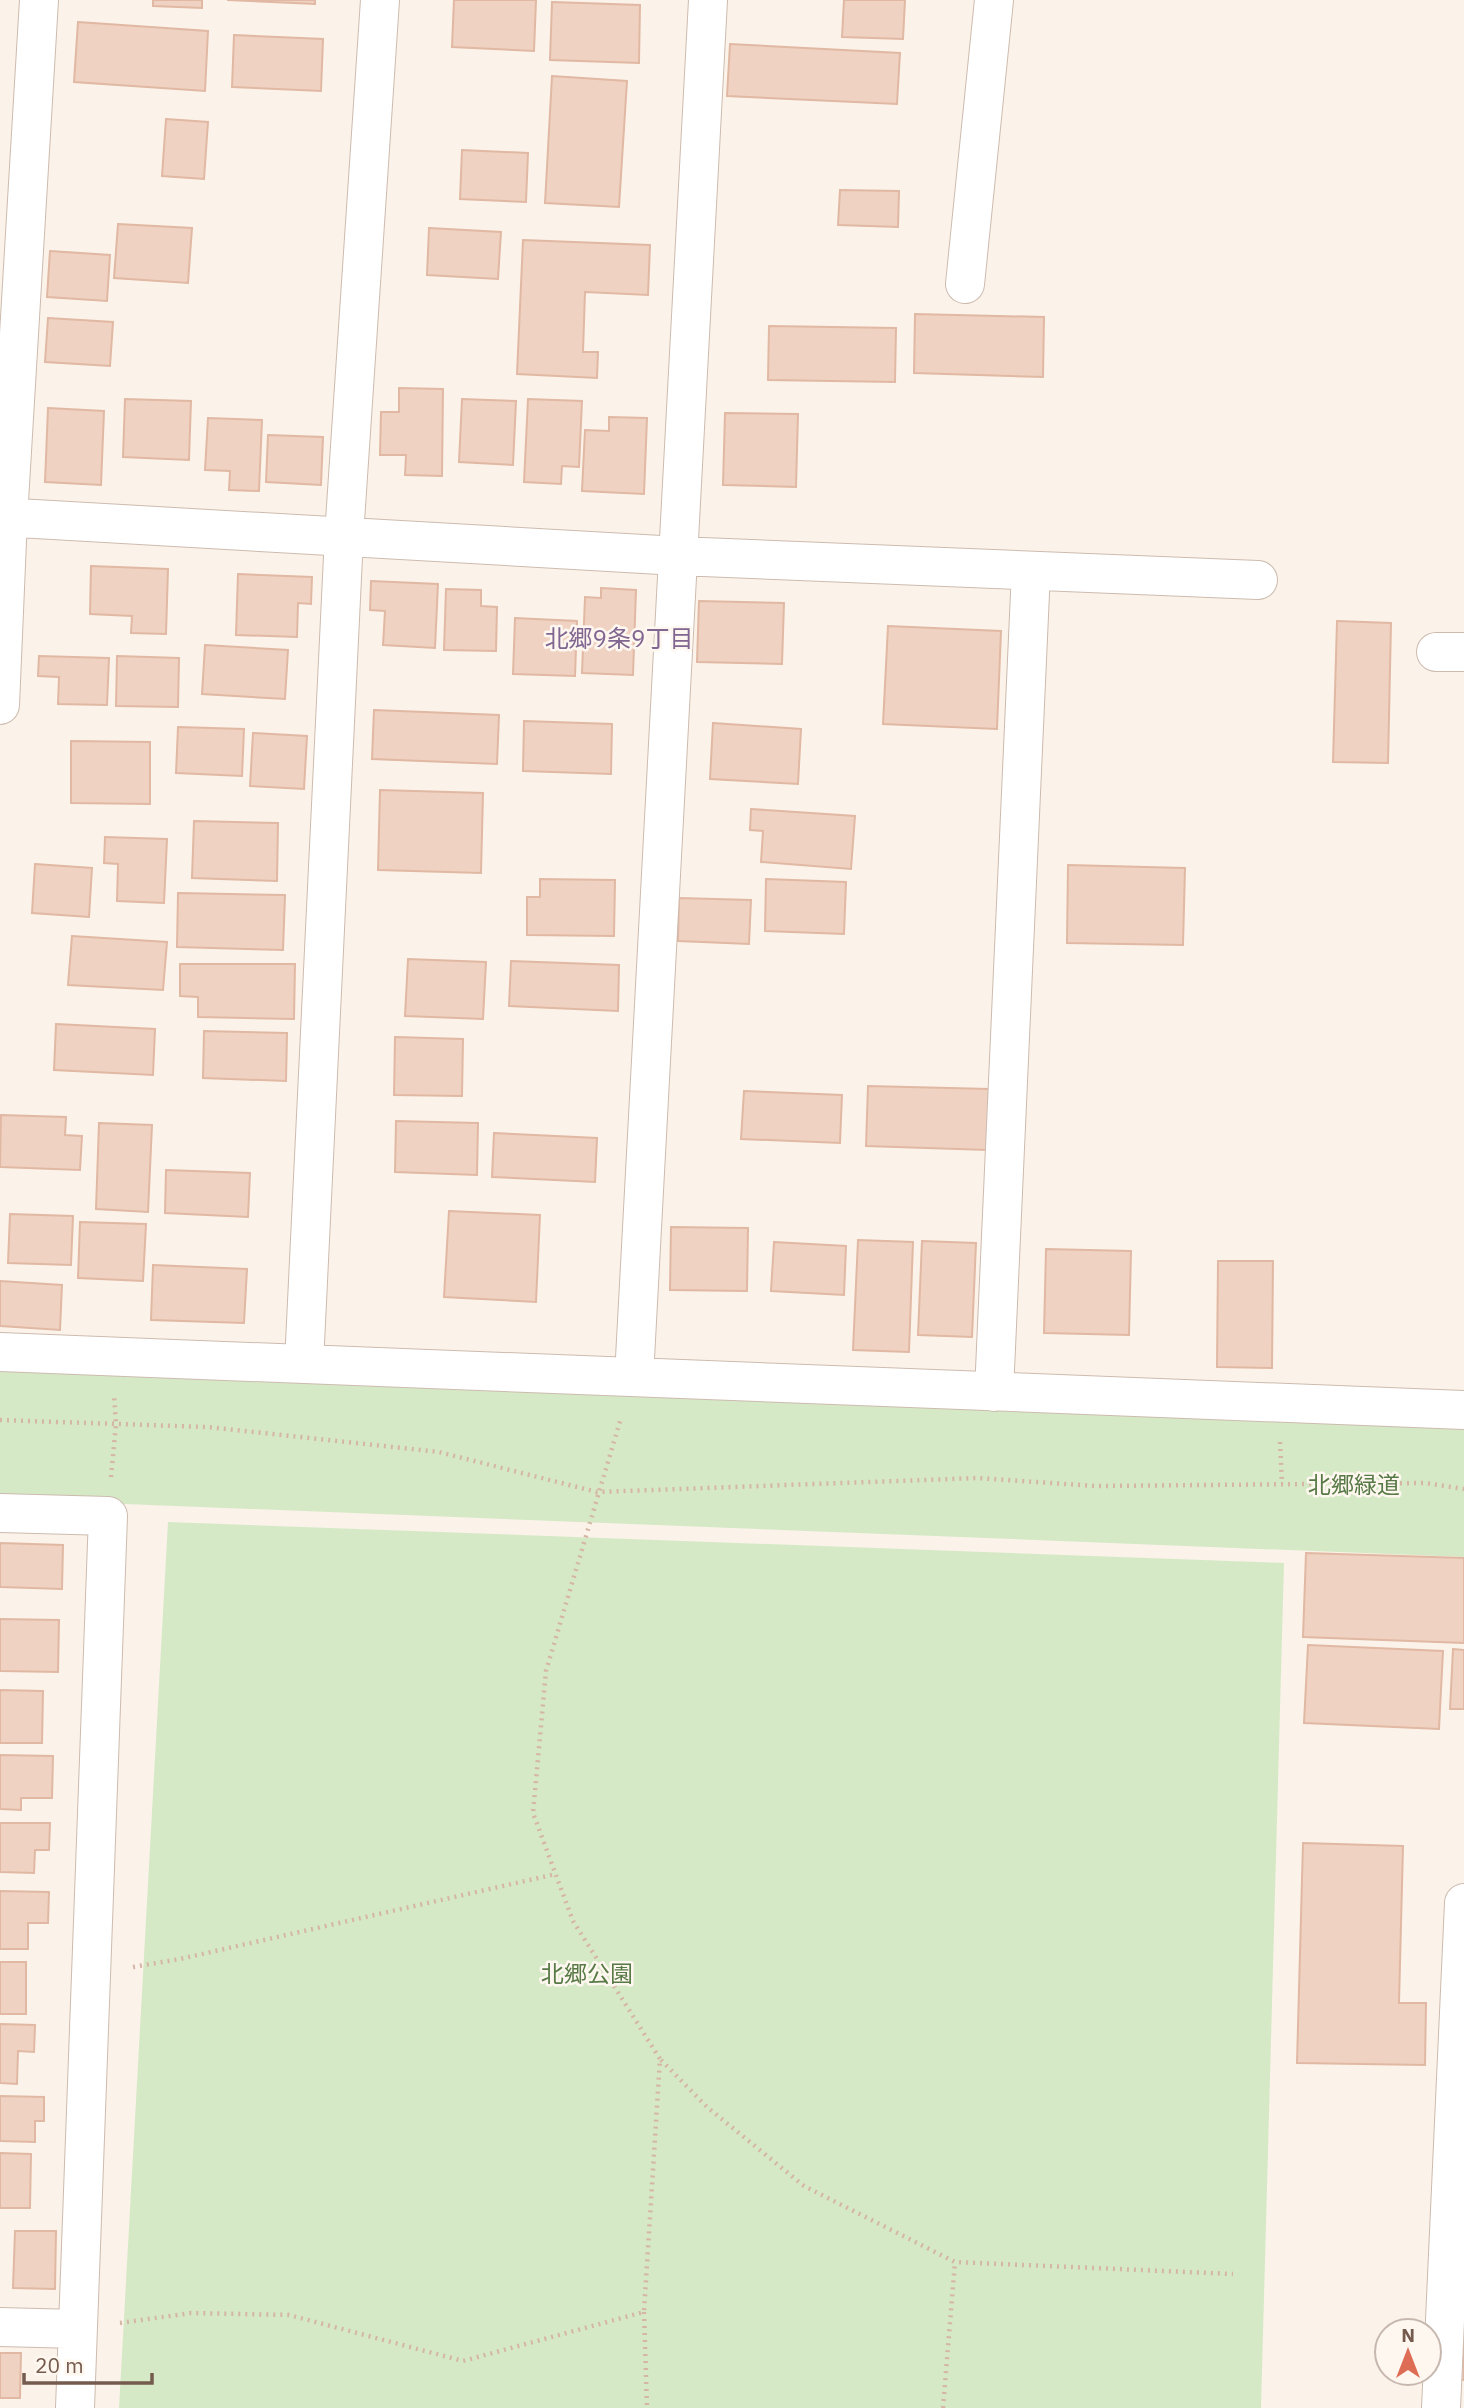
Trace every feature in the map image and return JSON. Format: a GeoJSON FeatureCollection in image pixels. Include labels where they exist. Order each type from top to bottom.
{"type":"FeatureCollection","features":[{"type":"Feature","properties":{"kind":"street"},"geometry":{"type":"LineString","coordinates":[[0,705],[4,518],[39,0]]}},
{"type":"Feature","properties":{"kind":"street"},"geometry":{"type":"LineString","coordinates":[[304,1364],[344,536],[380,0]]}},
{"type":"Feature","properties":{"kind":"street"},"geometry":{"type":"LineString","coordinates":[[634,1377],[708,0]]}},
{"type":"Feature","properties":{"kind":"street"},"geometry":{"type":"LineString","coordinates":[[965,284],[994,0]]}},
{"type":"Feature","properties":{"kind":"street"},"geometry":{"type":"LineString","coordinates":[[4,518],[678,556],[1258,580]]}},
{"type":"Feature","properties":{"kind":"street"},"geometry":{"type":"LineString","coordinates":[[994,1392],[1031,571]]}},
{"type":"Feature","properties":{"kind":"street"},"geometry":{"type":"LineString","coordinates":[[0,1352],[1464,1410]]}},
{"type":"Feature","properties":{"kind":"street"},"geometry":{"type":"LineString","coordinates":[[0,1513],[108,1516],[75,2408]]}},
{"type":"Feature","properties":{"kind":"street"},"geometry":{"type":"LineString","coordinates":[[1441,2408],[1464,1903]]}},
{"type":"Feature","properties":{"kind":"street"},"geometry":{"type":"LineString","coordinates":[[0,2327],[77,2329]]}},
{"type":"Feature","properties":{"kind":"path"},"geometry":{"type":"LineString","coordinates":[[108,1516],[116,1424],[111,1356]]}},
{"type":"Feature","properties":{"kind":"path"},"geometry":{"type":"LineString","coordinates":[[634,1377],[597,1492],[546,1671],[533,1813],[573,1921],[660,2059],[707,2107],[804,2186],[956,2262],[1233,2274]]}},
{"type":"Feature","properties":{"kind":"path"},"geometry":{"type":"LineString","coordinates":[[0,1420],[207,1427],[439,1452],[597,1492],[978,1478],[1095,1486],[1425,1483],[1464,1489]]}},
{"type":"Feature","properties":{"kind":"path"},"geometry":{"type":"LineString","coordinates":[[90,1974],[180,1959],[556,1874]]}},
{"type":"Feature","properties":{"kind":"path"},"geometry":{"type":"LineString","coordinates":[[647,2408],[644,2312],[660,2059]]}},
{"type":"Feature","properties":{"kind":"path"},"geometry":{"type":"LineString","coordinates":[[943,2408],[956,2262]]}},
{"type":"Feature","properties":{"kind":"path"},"geometry":{"type":"LineString","coordinates":[[77,2329],[191,2313],[289,2315],[463,2361],[644,2312]]}},
{"type":"Feature","properties":{"kind":"green space","name":"北郷緑道"},"geometry":{"type":"Polygon","coordinates":[[[0,1362],[1464,1419],[1464,1557],[0,1499],[0,1362]]]}},
{"type":"Feature","properties":{"kind":"green space","name":"北郷公園"},"geometry":{"type":"Polygon","coordinates":[[[168,1522],[1284,1563],[1261,2408],[119,2408],[168,1522]]]}},
{"type":"Feature","properties":{"kind":"building"},"geometry":{"type":"Polygon","coordinates":[[[153,0],[202,0],[202,8],[153,6],[153,0]]]}},
{"type":"Feature","properties":{"kind":"building"},"geometry":{"type":"Polygon","coordinates":[[[227,0],[315,0],[315,4],[227,0]]]}},
{"type":"Feature","properties":{"kind":"building"},"geometry":{"type":"Polygon","coordinates":[[[454,0],[536,0],[534,51],[452,47],[454,0]]]}},
{"type":"Feature","properties":{"kind":"building"},"geometry":{"type":"Polygon","coordinates":[[[844,0],[905,0],[903,39],[842,37],[844,0]]]}},
{"type":"Feature","properties":{"kind":"building"},"geometry":{"type":"Polygon","coordinates":[[[552,2],[640,5],[639,63],[550,60],[552,2]]]}},
{"type":"Feature","properties":{"kind":"building"},"geometry":{"type":"Polygon","coordinates":[[[78,22],[208,31],[205,91],[74,82],[78,22]]]}},
{"type":"Feature","properties":{"kind":"building"},"geometry":{"type":"Polygon","coordinates":[[[234,35],[323,39],[321,91],[232,87],[234,35]]]}},
{"type":"Feature","properties":{"kind":"building"},"geometry":{"type":"Polygon","coordinates":[[[730,44],[900,53],[897,104],[727,96],[730,44]]]}},
{"type":"Feature","properties":{"kind":"building"},"geometry":{"type":"Polygon","coordinates":[[[552,76],[627,81],[619,207],[545,203],[552,76]]]}},
{"type":"Feature","properties":{"kind":"building"},"geometry":{"type":"Polygon","coordinates":[[[166,119],[208,122],[204,179],[162,176],[166,119]]]}},
{"type":"Feature","properties":{"kind":"building"},"geometry":{"type":"Polygon","coordinates":[[[462,150],[528,153],[526,202],[460,199],[462,150]]]}},
{"type":"Feature","properties":{"kind":"building"},"geometry":{"type":"Polygon","coordinates":[[[840,190],[899,191],[898,227],[838,225],[840,190]]]}},
{"type":"Feature","properties":{"kind":"building"},"geometry":{"type":"Polygon","coordinates":[[[118,224],[192,228],[188,283],[114,278],[118,224]]]}},
{"type":"Feature","properties":{"kind":"building"},"geometry":{"type":"Polygon","coordinates":[[[429,228],[501,232],[498,279],[427,275],[429,228]]]}},
{"type":"Feature","properties":{"kind":"building"},"geometry":{"type":"Polygon","coordinates":[[[523,240],[650,245],[648,295],[585,292],[583,352],[598,352],[597,378],[517,374],[523,240]]]}},
{"type":"Feature","properties":{"kind":"building"},"geometry":{"type":"Polygon","coordinates":[[[50,251],[110,255],[107,301],[47,297],[50,251]]]}},
{"type":"Feature","properties":{"kind":"building"},"geometry":{"type":"Polygon","coordinates":[[[915,314],[1044,317],[1043,377],[914,373],[915,314]]]}},
{"type":"Feature","properties":{"kind":"building"},"geometry":{"type":"Polygon","coordinates":[[[48,318],[113,322],[110,366],[45,362],[48,318]]]}},
{"type":"Feature","properties":{"kind":"building"},"geometry":{"type":"Polygon","coordinates":[[[769,326],[896,328],[895,382],[768,380],[769,326]]]}},
{"type":"Feature","properties":{"kind":"building"},"geometry":{"type":"Polygon","coordinates":[[[399,388],[443,389],[442,476],[405,475],[406,455],[380,455],[381,412],[399,412],[399,388]]]}},
{"type":"Feature","properties":{"kind":"building"},"geometry":{"type":"Polygon","coordinates":[[[125,399],[191,401],[189,460],[123,457],[125,399]]]}},
{"type":"Feature","properties":{"kind":"building"},"geometry":{"type":"Polygon","coordinates":[[[462,399],[516,401],[513,465],[459,462],[462,399]]]}},
{"type":"Feature","properties":{"kind":"building"},"geometry":{"type":"Polygon","coordinates":[[[528,399],[582,401],[579,467],[562,466],[561,484],[524,482],[528,399]]]}},
{"type":"Feature","properties":{"kind":"building"},"geometry":{"type":"Polygon","coordinates":[[[48,408],[104,411],[101,485],[45,482],[48,408]]]}},
{"type":"Feature","properties":{"kind":"building"},"geometry":{"type":"Polygon","coordinates":[[[725,413],[798,414],[796,487],[723,485],[725,413]]]}},
{"type":"Feature","properties":{"kind":"building"},"geometry":{"type":"Polygon","coordinates":[[[609,417],[647,418],[644,494],[582,491],[585,430],[609,431],[609,417]]]}},
{"type":"Feature","properties":{"kind":"building"},"geometry":{"type":"Polygon","coordinates":[[[208,418],[262,420],[259,491],[229,490],[230,471],[205,470],[208,418]]]}},
{"type":"Feature","properties":{"kind":"building"},"geometry":{"type":"Polygon","coordinates":[[[268,435],[323,437],[321,485],[266,482],[268,435]]]}},
{"type":"Feature","properties":{"kind":"building"},"geometry":{"type":"Polygon","coordinates":[[[91,566],[168,569],[166,634],[131,633],[132,616],[90,614],[91,566]]]}},
{"type":"Feature","properties":{"kind":"building"},"geometry":{"type":"Polygon","coordinates":[[[238,574],[312,577],[311,604],[298,603],[297,637],[236,635],[238,574]]]}},
{"type":"Feature","properties":{"kind":"building"},"geometry":{"type":"Polygon","coordinates":[[[371,581],[438,584],[435,648],[383,645],[385,611],[370,610],[371,581]]]}},
{"type":"Feature","properties":{"kind":"building"},"geometry":{"type":"Polygon","coordinates":[[[601,588],[636,590],[633,675],[582,673],[585,597],[601,598],[601,588]]]}},
{"type":"Feature","properties":{"kind":"building"},"geometry":{"type":"Polygon","coordinates":[[[446,589],[481,590],[481,606],[497,607],[496,651],[444,650],[446,589]]]}},
{"type":"Feature","properties":{"kind":"building"},"geometry":{"type":"Polygon","coordinates":[[[699,601],[784,603],[782,664],[697,662],[699,601]]]}},
{"type":"Feature","properties":{"kind":"building"},"geometry":{"type":"Polygon","coordinates":[[[515,618],[577,621],[575,676],[513,674],[515,618]]]}},
{"type":"Feature","properties":{"kind":"building"},"geometry":{"type":"Polygon","coordinates":[[[1337,621],[1391,623],[1388,763],[1333,762],[1337,621]]]}},
{"type":"Feature","properties":{"kind":"building"},"geometry":{"type":"Polygon","coordinates":[[[888,626],[1001,631],[997,729],[883,724],[888,626]]]}},
{"type":"Feature","properties":{"kind":"building"},"geometry":{"type":"Polygon","coordinates":[[[205,645],[288,650],[285,699],[202,694],[205,645]]]}},
{"type":"Feature","properties":{"kind":"building"},"geometry":{"type":"Polygon","coordinates":[[[39,656],[109,658],[107,705],[58,704],[59,677],[38,676],[39,656]]]}},
{"type":"Feature","properties":{"kind":"building"},"geometry":{"type":"Polygon","coordinates":[[[117,656],[179,658],[178,707],[116,706],[117,656]]]}},
{"type":"Feature","properties":{"kind":"building"},"geometry":{"type":"Polygon","coordinates":[[[374,710],[499,715],[497,764],[372,759],[374,710]]]}},
{"type":"Feature","properties":{"kind":"building"},"geometry":{"type":"Polygon","coordinates":[[[524,721],[612,724],[611,774],[523,771],[524,721]]]}},
{"type":"Feature","properties":{"kind":"building"},"geometry":{"type":"Polygon","coordinates":[[[713,723],[801,729],[798,784],[710,779],[713,723]]]}},
{"type":"Feature","properties":{"kind":"building"},"geometry":{"type":"Polygon","coordinates":[[[178,727],[244,729],[242,776],[176,773],[178,727]]]}},
{"type":"Feature","properties":{"kind":"building"},"geometry":{"type":"Polygon","coordinates":[[[253,733],[307,736],[304,789],[250,786],[253,733]]]}},
{"type":"Feature","properties":{"kind":"building"},"geometry":{"type":"Polygon","coordinates":[[[71,741],[150,742],[150,804],[71,803],[71,741]]]}},
{"type":"Feature","properties":{"kind":"building"},"geometry":{"type":"Polygon","coordinates":[[[380,790],[483,793],[481,873],[378,870],[380,790]]]}},
{"type":"Feature","properties":{"kind":"building"},"geometry":{"type":"Polygon","coordinates":[[[751,809],[855,816],[851,869],[761,862],[763,831],[750,830],[751,809]]]}},
{"type":"Feature","properties":{"kind":"building"},"geometry":{"type":"Polygon","coordinates":[[[194,821],[278,823],[277,881],[192,878],[194,821]]]}},
{"type":"Feature","properties":{"kind":"building"},"geometry":{"type":"Polygon","coordinates":[[[105,837],[167,839],[164,903],[117,901],[118,864],[104,863],[105,837]]]}},
{"type":"Feature","properties":{"kind":"building"},"geometry":{"type":"Polygon","coordinates":[[[35,864],[92,868],[89,917],[32,913],[35,864]]]}},
{"type":"Feature","properties":{"kind":"building"},"geometry":{"type":"Polygon","coordinates":[[[1068,865],[1185,868],[1183,945],[1067,943],[1068,865]]]}},
{"type":"Feature","properties":{"kind":"building"},"geometry":{"type":"Polygon","coordinates":[[[540,879],[615,880],[614,936],[527,935],[527,897],[540,897],[540,879]]]}},
{"type":"Feature","properties":{"kind":"building"},"geometry":{"type":"Polygon","coordinates":[[[766,879],[846,882],[844,934],[765,931],[766,879]]]}},
{"type":"Feature","properties":{"kind":"building"},"geometry":{"type":"Polygon","coordinates":[[[178,893],[285,895],[283,950],[177,947],[178,893]]]}},
{"type":"Feature","properties":{"kind":"building"},"geometry":{"type":"Polygon","coordinates":[[[679,898],[751,900],[749,944],[678,941],[679,898]]]}},
{"type":"Feature","properties":{"kind":"building"},"geometry":{"type":"Polygon","coordinates":[[[72,936],[167,942],[163,990],[68,985],[72,936]]]}},
{"type":"Feature","properties":{"kind":"building"},"geometry":{"type":"Polygon","coordinates":[[[408,959],[486,962],[483,1019],[405,1016],[408,959]]]}},
{"type":"Feature","properties":{"kind":"building"},"geometry":{"type":"Polygon","coordinates":[[[511,961],[619,965],[618,1011],[509,1006],[511,961]]]}},
{"type":"Feature","properties":{"kind":"building"},"geometry":{"type":"Polygon","coordinates":[[[180,964],[295,964],[294,1019],[198,1017],[198,997],[180,996],[180,964]]]}},
{"type":"Feature","properties":{"kind":"building"},"geometry":{"type":"Polygon","coordinates":[[[56,1024],[155,1029],[153,1075],[54,1070],[56,1024]]]}},
{"type":"Feature","properties":{"kind":"building"},"geometry":{"type":"Polygon","coordinates":[[[204,1031],[287,1033],[286,1081],[203,1078],[204,1031]]]}},
{"type":"Feature","properties":{"kind":"building"},"geometry":{"type":"Polygon","coordinates":[[[395,1037],[463,1039],[462,1096],[394,1095],[395,1037]]]}},
{"type":"Feature","properties":{"kind":"building"},"geometry":{"type":"Polygon","coordinates":[[[868,1086],[989,1089],[987,1150],[866,1146],[868,1086]]]}},
{"type":"Feature","properties":{"kind":"building"},"geometry":{"type":"Polygon","coordinates":[[[744,1091],[842,1095],[840,1143],[741,1139],[744,1091]]]}},
{"type":"Feature","properties":{"kind":"building"},"geometry":{"type":"Polygon","coordinates":[[[1,1115],[66,1117],[65,1135],[82,1136],[80,1170],[0,1167],[1,1115]]]}},
{"type":"Feature","properties":{"kind":"building"},"geometry":{"type":"Polygon","coordinates":[[[396,1121],[478,1123],[477,1175],[395,1172],[396,1121]]]}},
{"type":"Feature","properties":{"kind":"building"},"geometry":{"type":"Polygon","coordinates":[[[99,1123],[152,1125],[148,1212],[96,1209],[99,1123]]]}},
{"type":"Feature","properties":{"kind":"building"},"geometry":{"type":"Polygon","coordinates":[[[494,1133],[597,1138],[595,1182],[492,1177],[494,1133]]]}},
{"type":"Feature","properties":{"kind":"building"},"geometry":{"type":"Polygon","coordinates":[[[166,1170],[250,1173],[248,1217],[165,1213],[166,1170]]]}},
{"type":"Feature","properties":{"kind":"building"},"geometry":{"type":"Polygon","coordinates":[[[449,1211],[540,1215],[536,1302],[444,1297],[449,1211]]]}},
{"type":"Feature","properties":{"kind":"building"},"geometry":{"type":"Polygon","coordinates":[[[10,1214],[73,1216],[71,1265],[8,1263],[10,1214]]]}},
{"type":"Feature","properties":{"kind":"building"},"geometry":{"type":"Polygon","coordinates":[[[80,1222],[146,1224],[143,1281],[78,1278],[80,1222]]]}},
{"type":"Feature","properties":{"kind":"building"},"geometry":{"type":"Polygon","coordinates":[[[671,1227],[748,1228],[747,1291],[670,1290],[671,1227]]]}},
{"type":"Feature","properties":{"kind":"building"},"geometry":{"type":"Polygon","coordinates":[[[858,1240],[913,1242],[909,1352],[853,1350],[858,1240]]]}},
{"type":"Feature","properties":{"kind":"building"},"geometry":{"type":"Polygon","coordinates":[[[922,1241],[976,1243],[972,1337],[918,1335],[922,1241]]]}},
{"type":"Feature","properties":{"kind":"building"},"geometry":{"type":"Polygon","coordinates":[[[774,1242],[846,1246],[844,1295],[771,1291],[774,1242]]]}},
{"type":"Feature","properties":{"kind":"building"},"geometry":{"type":"Polygon","coordinates":[[[1046,1249],[1131,1251],[1129,1335],[1044,1333],[1046,1249]]]}},
{"type":"Feature","properties":{"kind":"building"},"geometry":{"type":"Polygon","coordinates":[[[1218,1261],[1273,1261],[1272,1368],[1217,1367],[1218,1261]]]}},
{"type":"Feature","properties":{"kind":"building"},"geometry":{"type":"Polygon","coordinates":[[[153,1265],[247,1269],[244,1323],[151,1320],[153,1265]]]}},
{"type":"Feature","properties":{"kind":"building"},"geometry":{"type":"Polygon","coordinates":[[[0,1281],[62,1285],[60,1330],[0,1326],[0,1281]]]}},
{"type":"Feature","properties":{"kind":"building"},"geometry":{"type":"Polygon","coordinates":[[[0,1543],[63,1545],[62,1589],[0,1587],[0,1543]]]}},
{"type":"Feature","properties":{"kind":"building"},"geometry":{"type":"Polygon","coordinates":[[[1306,1553],[1464,1558],[1464,1643],[1303,1637],[1306,1553]]]}},
{"type":"Feature","properties":{"kind":"building"},"geometry":{"type":"Polygon","coordinates":[[[0,1619],[59,1620],[58,1672],[0,1671],[0,1619]]]}},
{"type":"Feature","properties":{"kind":"building"},"geometry":{"type":"Polygon","coordinates":[[[1308,1645],[1443,1651],[1439,1729],[1304,1723],[1308,1645]]]}},
{"type":"Feature","properties":{"kind":"building"},"geometry":{"type":"Polygon","coordinates":[[[1453,1649],[1464,1650],[1464,1709],[1450,1709],[1453,1649]]]}},
{"type":"Feature","properties":{"kind":"building"},"geometry":{"type":"Polygon","coordinates":[[[0,1690],[43,1691],[42,1743],[0,1743],[0,1690]]]}},
{"type":"Feature","properties":{"kind":"building"},"geometry":{"type":"Polygon","coordinates":[[[0,1755],[53,1756],[52,1798],[21,1798],[21,1810],[0,1809],[0,1755]]]}},
{"type":"Feature","properties":{"kind":"building"},"geometry":{"type":"Polygon","coordinates":[[[0,1823],[50,1823],[49,1850],[35,1850],[34,1873],[0,1872],[0,1823]]]}},
{"type":"Feature","properties":{"kind":"building"},"geometry":{"type":"Polygon","coordinates":[[[1303,1843],[1403,1846],[1399,2003],[1426,2003],[1425,2065],[1297,2063],[1303,1843]]]}},
{"type":"Feature","properties":{"kind":"building"},"geometry":{"type":"Polygon","coordinates":[[[0,1891],[49,1892],[48,1923],[28,1923],[28,1949],[0,1949],[0,1891]]]}},
{"type":"Feature","properties":{"kind":"building"},"geometry":{"type":"Polygon","coordinates":[[[0,1962],[26,1962],[26,2014],[0,2014],[0,1962]]]}},
{"type":"Feature","properties":{"kind":"building"},"geometry":{"type":"Polygon","coordinates":[[[0,2024],[35,2025],[34,2052],[18,2051],[17,2084],[0,2083],[0,2024]]]}},
{"type":"Feature","properties":{"kind":"building"},"geometry":{"type":"Polygon","coordinates":[[[0,2096],[44,2097],[44,2121],[35,2121],[35,2142],[0,2141],[0,2096]]]}},
{"type":"Feature","properties":{"kind":"building"},"geometry":{"type":"Polygon","coordinates":[[[0,2153],[31,2154],[30,2208],[0,2208],[0,2153]]]}},
{"type":"Feature","properties":{"kind":"building"},"geometry":{"type":"Polygon","coordinates":[[[15,2231],[56,2231],[55,2289],[13,2288],[15,2231]]]}},
{"type":"Feature","properties":{"kind":"building"},"geometry":{"type":"Polygon","coordinates":[[[1462,2330],[1464,2380],[1460,2380],[1462,2330]]]}},
{"type":"Feature","properties":{"kind":"building"},"geometry":{"type":"Polygon","coordinates":[[[0,2353],[21,2353],[20,2398],[0,2398],[0,2353]]]}},
{"type":"Feature","properties":{"kind":"district","name":"北郷9条9丁目"},"geometry":{"type":"Point","coordinates":[619,638]}}]}
